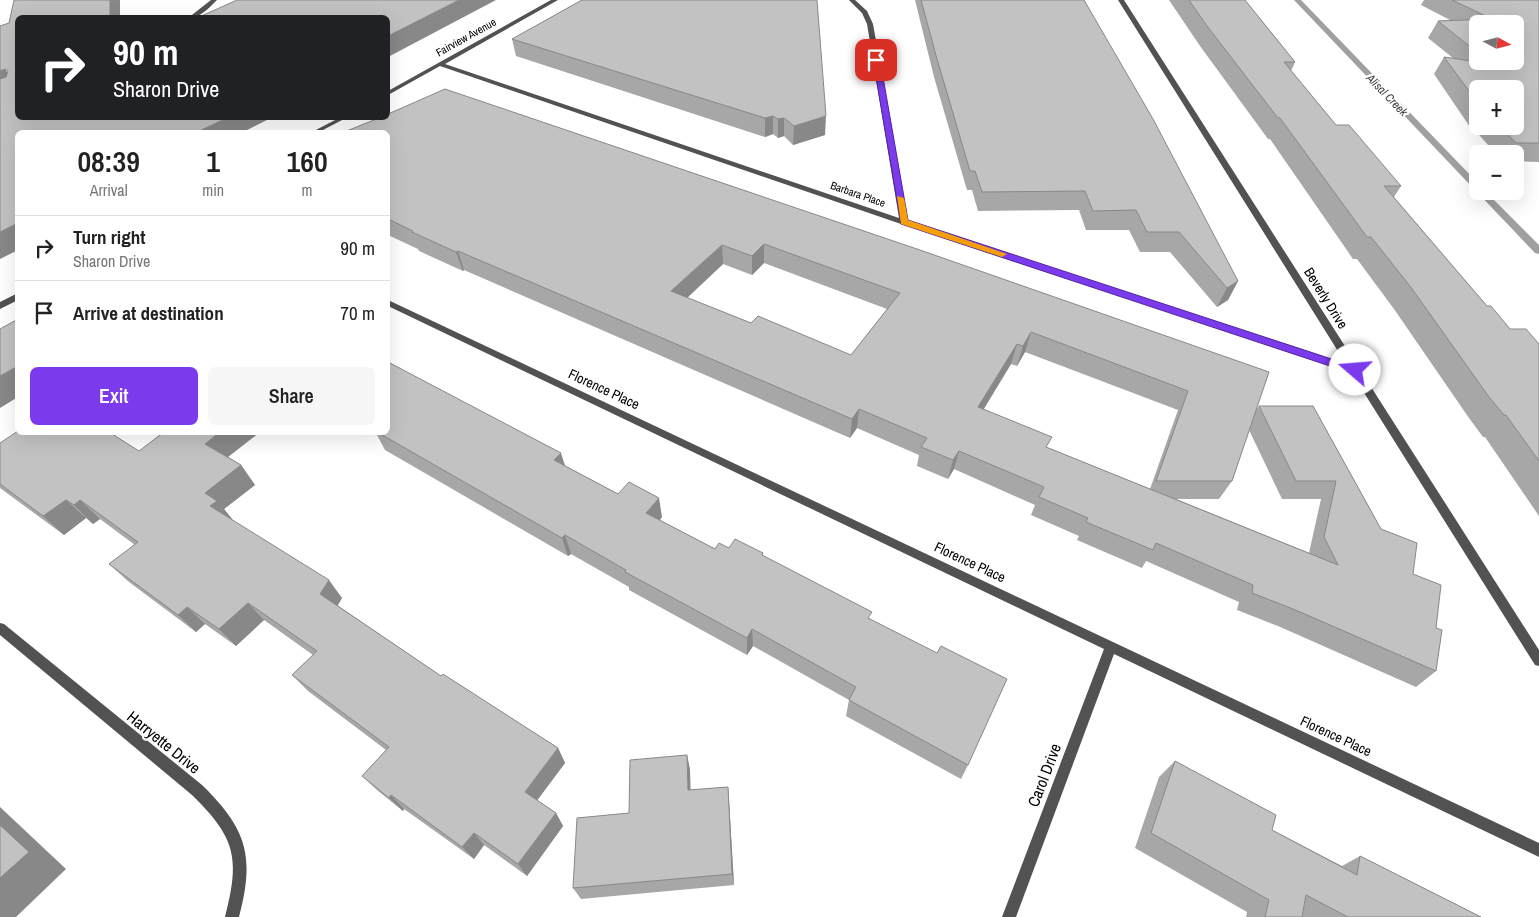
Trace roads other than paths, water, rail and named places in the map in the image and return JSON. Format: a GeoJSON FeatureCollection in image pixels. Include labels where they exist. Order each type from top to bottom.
{"type":"FeatureCollection","features":[{"type":"Feature","properties":{"kind":"street"},"geometry":{"type":"LineString","coordinates":[[195,15],[207,8],[214,0]]}},
{"type":"Feature","properties":{"kind":"street","name":"Fairview Avenue"},"geometry":{"type":"LineString","coordinates":[[390,92],[555,0]]}},
{"type":"Feature","properties":{"kind":"street"},"geometry":{"type":"LineString","coordinates":[[852,0],[865,12],[870,24],[904,222]]}},
{"type":"Feature","properties":{"kind":"street","name":"Beverly Drive"},"geometry":{"type":"LineString","coordinates":[[1121,0],[1539,661]]}},
{"type":"Feature","properties":{"kind":"street","name":"Barbara Place"},"geometry":{"type":"LineString","coordinates":[[439,64],[904,222],[1355,370]]}},
{"type":"Feature","properties":{"kind":"street"},"geometry":{"type":"LineString","coordinates":[[319,130],[339,120]]}},
{"type":"Feature","properties":{"kind":"street"},"geometry":{"type":"LineString","coordinates":[[0,306],[15,298]]}},
{"type":"Feature","properties":{"kind":"street","name":"Florence Place"},"geometry":{"type":"LineString","coordinates":[[390,304],[1539,850]]}},
{"type":"Feature","properties":{"kind":"street","name":"Harryette Drive"},"geometry":{"type":"LineString","coordinates":[[0,628],[197,790],[223,816],[238,845],[241,865],[232,917]]}},
{"type":"Feature","properties":{"kind":"street","name":"Carol Drive"},"geometry":{"type":"LineString","coordinates":[[1009,917],[1111,646]]}},
{"type":"Feature","properties":{"kind":"waterway","name":"Alisal Creek"},"geometry":{"type":"LineString","coordinates":[[1297,0],[1469,180]]}},
{"type":"Feature","properties":{"kind":"waterway","name":"Alisal Creek"},"geometry":{"type":"LineString","coordinates":[[1489,200],[1539,251]]}}]}
